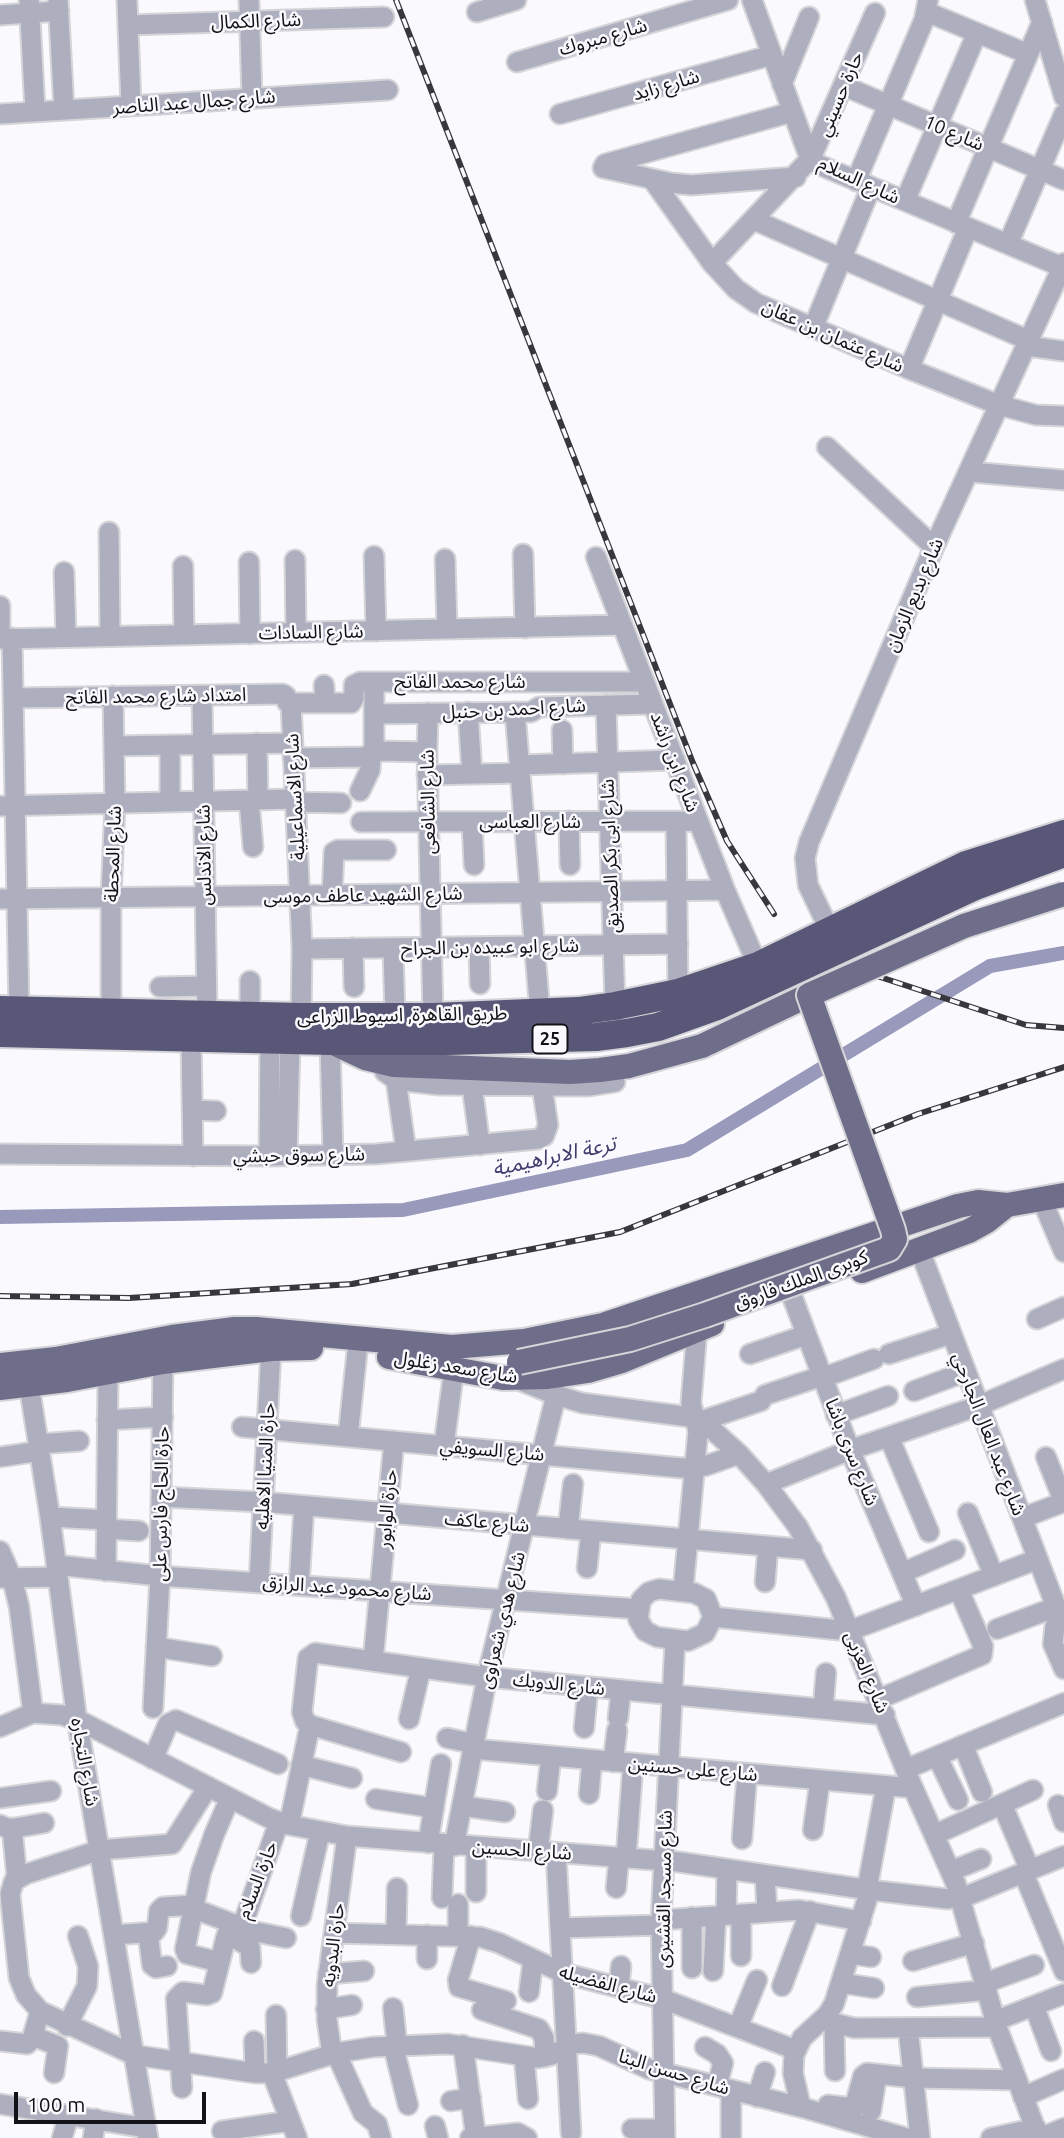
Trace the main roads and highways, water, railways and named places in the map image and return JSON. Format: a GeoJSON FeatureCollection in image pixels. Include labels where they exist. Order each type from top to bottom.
{"type":"FeatureCollection","features":[{"type":"Feature","properties":{"kind":"highway","name":"طريق القاهرة, اسيوط الزراعى"},"geometry":{"type":"LineString","coordinates":[[6,1014],[101,1018],[207,1014],[250,1016],[287,1032],[330,1041],[540,1013],[615,1006],[678,993],[758,966],[830,931],[971,875],[1064,834]]}},
{"type":"Feature","properties":{"kind":"highway","name":"طريق القاهرة, اسيوط الزراعى"},"geometry":{"type":"LineString","coordinates":[[0,1033],[191,1038],[287,1032],[395,1017],[443,1025],[596,1037],[658,1027],[718,1006],[971,875],[1064,853]]}},
{"type":"Feature","properties":{"kind":"main road","name":"طريق القاهرة, اسيوط الزراعى"},"geometry":{"type":"LineString","coordinates":[[101,1018],[299,1031],[330,1041],[388,1071],[622,1074],[702,1046],[964,926],[1064,894]]}},
{"type":"Feature","properties":{"kind":"main road","name":"كوبرى الملك فاروق"},"geometry":{"type":"LineString","coordinates":[[509,1362],[630,1339],[718,1310],[892,1246],[895,1239],[893,1230],[809,995]]}},
{"type":"Feature","properties":{"kind":"main road","name":"شارع سعد زغلول"},"geometry":{"type":"LineString","coordinates":[[0,1365],[56,1359],[235,1329],[311,1335],[453,1358],[509,1362],[554,1336],[603,1325],[958,1206],[988,1202],[1007,1205],[1053,1198]]}},
{"type":"Feature","properties":{"kind":"main road","name":"شارع سعد زغلول"},"geometry":{"type":"LineString","coordinates":[[0,1388],[108,1373],[163,1362],[271,1349],[319,1348],[509,1362],[548,1377],[588,1371],[622,1361],[697,1329],[920,1251],[987,1222],[1007,1205]]}},
{"type":"Feature","properties":{"kind":"main road"},"geometry":{"type":"LineString","coordinates":[[0,1382],[57,1376],[211,1347],[311,1335]]}},
{"type":"Feature","properties":{"kind":"waterway","name":"ترعة الابراهيمية"},"geometry":{"type":"LineString","coordinates":[[0,1217],[403,1210],[687,1150],[990,966],[1064,953]]}},
{"type":"Feature","properties":{"kind":"railway"},"geometry":{"type":"LineString","coordinates":[[396,0],[693,763],[727,841],[774,914]]}},
{"type":"Feature","properties":{"kind":"railway"},"geometry":{"type":"LineString","coordinates":[[874,975],[1026,1025],[1064,1028]]}},
{"type":"Feature","properties":{"kind":"railway"},"geometry":{"type":"LineString","coordinates":[[0,1296],[129,1298],[352,1284],[620,1232],[918,1114],[1064,1067]]}}]}
